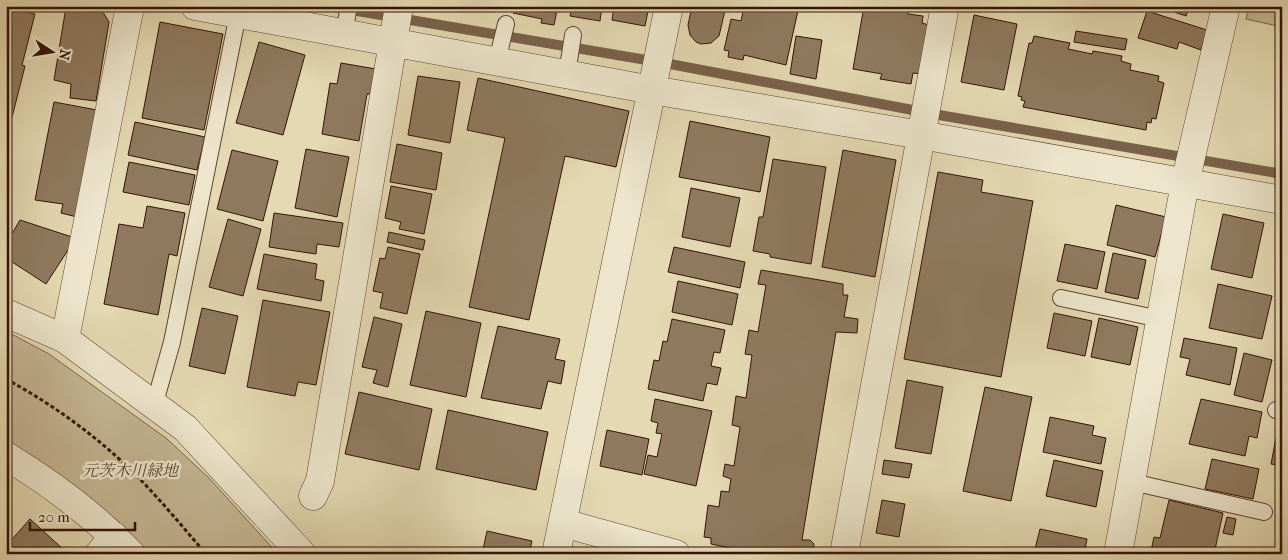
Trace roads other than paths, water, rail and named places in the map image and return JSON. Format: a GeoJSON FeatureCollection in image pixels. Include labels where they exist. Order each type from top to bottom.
{"type":"FeatureCollection","features":[{"type":"Feature","properties":{"kind":"street"},"geometry":{"type":"LineString","coordinates":[[65,339],[130,6]]}},
{"type":"Feature","properties":{"kind":"street"},"geometry":{"type":"LineString","coordinates":[[195,6],[271,13],[344,33],[397,21],[497,61],[567,74],[656,71],[924,119],[1282,200]]}},
{"type":"Feature","properties":{"kind":"street"},"geometry":{"type":"LineString","coordinates":[[556,554],[668,6]]}},
{"type":"Feature","properties":{"kind":"street"},"geometry":{"type":"LineString","coordinates":[[844,554],[946,6]]}},
{"type":"Feature","properties":{"kind":"street"},"geometry":{"type":"LineString","coordinates":[[1118,554],[1187,178],[1226,6]]}},
{"type":"Feature","properties":{"kind":"street"},"geometry":{"type":"LineString","coordinates":[[313,496],[320,481],[397,21]]}},
{"type":"Feature","properties":{"kind":"street"},"geometry":{"type":"LineString","coordinates":[[6,313],[65,339],[185,428],[302,554]]}},
{"type":"Feature","properties":{"kind":"street"},"geometry":{"type":"LineString","coordinates":[[6,456],[77,504],[115,548]]}},
{"type":"Feature","properties":{"kind":"street"},"geometry":{"type":"LineString","coordinates":[[563,523],[676,554]]}},
{"type":"Feature","properties":{"kind":"lane"},"geometry":{"type":"LineString","coordinates":[[344,33],[349,6]]}},
{"type":"Feature","properties":{"kind":"lane"},"geometry":{"type":"LineString","coordinates":[[154,406],[172,342],[228,10]]}},
{"type":"Feature","properties":{"kind":"lane"},"geometry":{"type":"LineString","coordinates":[[497,61],[506,24]]}},
{"type":"Feature","properties":{"kind":"lane"},"geometry":{"type":"LineString","coordinates":[[567,74],[573,35]]}},
{"type":"Feature","properties":{"kind":"lane"},"geometry":{"type":"LineString","coordinates":[[1062,298],[1160,319]]}},
{"type":"Feature","properties":{"kind":"lane"},"geometry":{"type":"LineString","coordinates":[[1132,482],[1264,512]]}},
{"type":"Feature","properties":{"kind":"waterway"},"geometry":{"type":"LineString","coordinates":[[328,6],[670,64],[939,115],[1282,174]]}},
{"type":"Feature","properties":{"kind":"park label","name":"元茨木川緑地"},"geometry":{"type":"Point","coordinates":[130,470]}}]}
